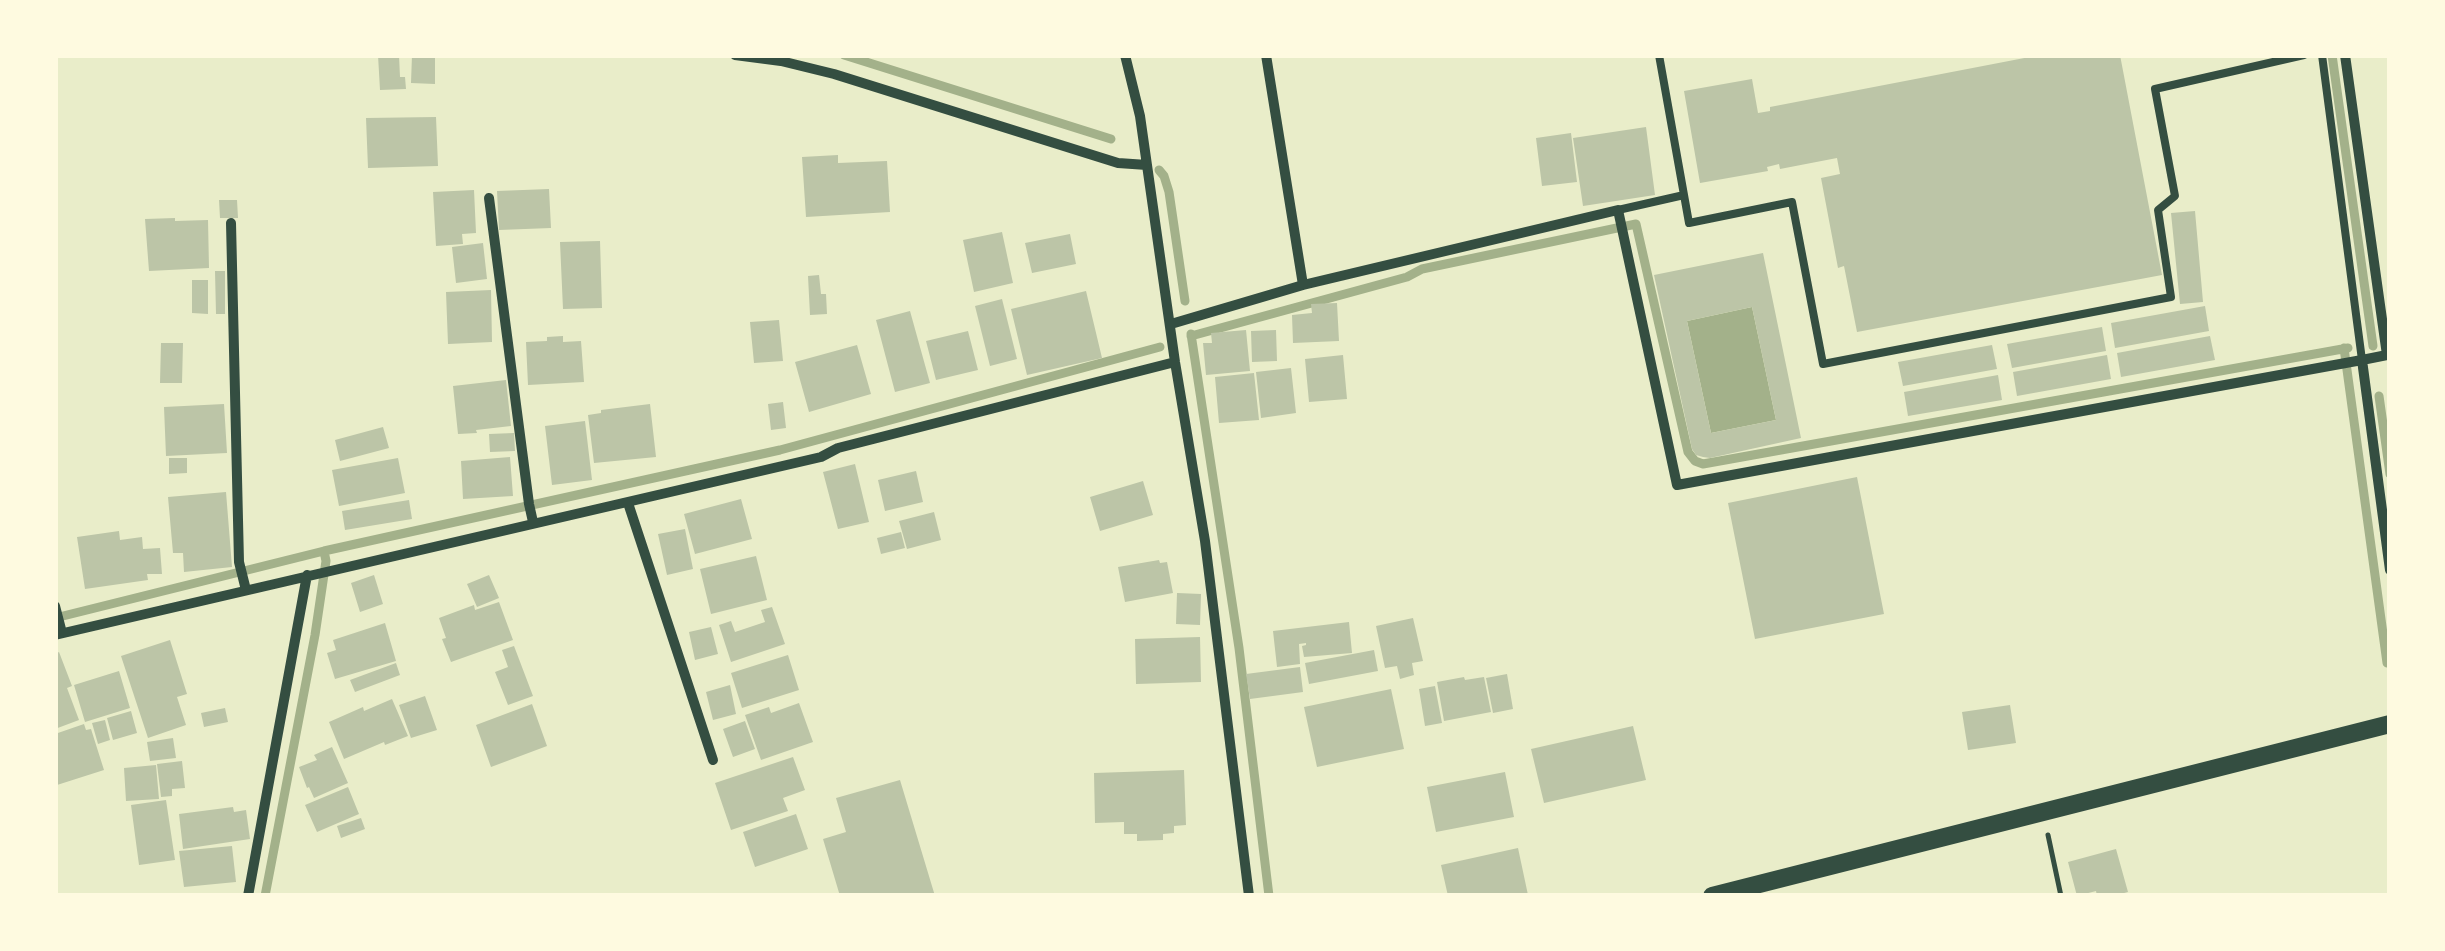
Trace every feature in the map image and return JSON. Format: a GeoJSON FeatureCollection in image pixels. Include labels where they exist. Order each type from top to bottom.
{"type":"FeatureCollection","features":[{"type":"Feature","properties":{"kind":"street"},"geometry":{"type":"LineString","coordinates":[[735,55],[834,74],[1118,164],[1148,166]]}},
{"type":"Feature","properties":{"kind":"street"},"geometry":{"type":"LineString","coordinates":[[1125,55],[1140,116],[1205,540],[1249,896]]}},
{"type":"Feature","properties":{"kind":"street"},"geometry":{"type":"LineString","coordinates":[[1266,55],[1303,285]]}},
{"type":"Feature","properties":{"kind":"street"},"geometry":{"type":"LineString","coordinates":[[1172,324],[1303,285],[1620,222],[1677,486],[2387,355],[2344,55]]}},
{"type":"Feature","properties":{"kind":"street"},"geometry":{"type":"LineString","coordinates":[[489,198],[534,522]]}},
{"type":"Feature","properties":{"kind":"street"},"geometry":{"type":"LineString","coordinates":[[230,223],[239,562],[244,585]]}},
{"type":"Feature","properties":{"kind":"street"},"geometry":{"type":"LineString","coordinates":[[56,608],[59,631],[244,585],[318,573],[820,457],[838,448],[1176,362]]}},
{"type":"Feature","properties":{"kind":"street"},"geometry":{"type":"LineString","coordinates":[[2350,362],[2390,570]]}},
{"type":"Feature","properties":{"kind":"street"},"geometry":{"type":"LineString","coordinates":[[628,503],[713,760]]}},
{"type":"Feature","properties":{"kind":"street"},"geometry":{"type":"LineString","coordinates":[[248,896],[318,573]]}},
{"type":"Feature","properties":{"kind":"street"},"geometry":{"type":"LineString","coordinates":[[1712,896],[2390,724]]}},
{"type":"Feature","properties":{"kind":"lane"},"geometry":{"type":"LineString","coordinates":[[1660,55],[1688,223],[1792,202],[1823,364],[2171,296],[2158,210],[2176,196],[2155,90],[2304,55]]}},
{"type":"Feature","properties":{"kind":"lane"},"geometry":{"type":"LineString","coordinates":[[2322,55],[2350,362]]}},
{"type":"Feature","properties":{"kind":"lane"},"geometry":{"type":"LineString","coordinates":[[1620,222],[1684,195]]}},
{"type":"Feature","properties":{"kind":"path"},"geometry":{"type":"LineString","coordinates":[[2042,812],[2060,896]]}},
{"type":"Feature","properties":{"kind":"shaded area"},"geometry":{"type":"Polygon","coordinates":[[[1752,307],[1776,420],[1711,433],[1687,321],[1752,307]]]}},
{"type":"Feature","properties":{"kind":"building"},"geometry":{"type":"Polygon","coordinates":[[[378,55],[399,55],[400,77],[405,77],[406,89],[380,90],[378,55]]]}},
{"type":"Feature","properties":{"kind":"building"},"geometry":{"type":"Polygon","coordinates":[[[412,55],[435,55],[435,84],[411,83],[412,55]]]}},
{"type":"Feature","properties":{"kind":"building"},"geometry":{"type":"Polygon","coordinates":[[[2040,55],[2120,55],[2162,275],[1857,332],[1844,266],[1838,268],[1821,178],[1840,174],[1837,158],[1780,169],[1779,164],[1767,167],[1768,171],[1700,183],[1684,91],[1752,79],[1758,113],[1770,111],[1770,107],[2040,55]]]}},
{"type":"Feature","properties":{"kind":"building"},"geometry":{"type":"Polygon","coordinates":[[[436,117],[438,166],[368,168],[366,118],[436,117]]]}},
{"type":"Feature","properties":{"kind":"building"},"geometry":{"type":"Polygon","coordinates":[[[1646,127],[1655,195],[1583,206],[1573,138],[1646,127]]]}},
{"type":"Feature","properties":{"kind":"building"},"geometry":{"type":"Polygon","coordinates":[[[1571,133],[1577,182],[1542,186],[1536,138],[1571,133]]]}},
{"type":"Feature","properties":{"kind":"building"},"geometry":{"type":"Polygon","coordinates":[[[838,155],[838,163],[887,161],[890,212],[806,217],[802,157],[838,155]]]}},
{"type":"Feature","properties":{"kind":"building"},"geometry":{"type":"Polygon","coordinates":[[[549,189],[551,228],[499,230],[497,191],[549,189]]]}},
{"type":"Feature","properties":{"kind":"building"},"geometry":{"type":"Polygon","coordinates":[[[474,190],[476,233],[462,234],[463,244],[436,246],[433,192],[474,190]]]}},
{"type":"Feature","properties":{"kind":"building"},"geometry":{"type":"Polygon","coordinates":[[[219,200],[237,200],[238,218],[220,218],[219,200]]]}},
{"type":"Feature","properties":{"kind":"building"},"geometry":{"type":"Polygon","coordinates":[[[2195,211],[2203,302],[2180,304],[2171,213],[2195,211]]]}},
{"type":"Feature","properties":{"kind":"building"},"geometry":{"type":"Polygon","coordinates":[[[145,219],[208,220],[209,268],[149,271],[145,219]]]}},
{"type":"Feature","properties":{"kind":"building"},"geometry":{"type":"Polygon","coordinates":[[[1002,232],[1013,283],[974,292],[963,240],[1002,232]]]}},
{"type":"Feature","properties":{"kind":"building"},"geometry":{"type":"Polygon","coordinates":[[[1070,234],[1076,264],[1032,273],[1025,243],[1070,234]]]}},
{"type":"Feature","properties":{"kind":"building"},"geometry":{"type":"Polygon","coordinates":[[[600,241],[602,308],[563,309],[560,242],[600,241]]]}},
{"type":"Feature","properties":{"kind":"building"},"geometry":{"type":"Polygon","coordinates":[[[483,243],[487,279],[456,283],[452,247],[483,243]]]}},
{"type":"Feature","properties":{"kind":"building"},"geometry":{"type":"Polygon","coordinates":[[[1763,253],[1801,438],[1710,458],[1696,455],[1654,275],[1763,253]],[[1752,307],[1687,321],[1711,433],[1776,420],[1752,307]]]}},
{"type":"Feature","properties":{"kind":"building"},"geometry":{"type":"Polygon","coordinates":[[[215,271],[225,271],[225,314],[216,314],[215,271]]]}},
{"type":"Feature","properties":{"kind":"building"},"geometry":{"type":"Polygon","coordinates":[[[819,275],[821,294],[826,294],[827,314],[810,315],[808,276],[819,275]]]}},
{"type":"Feature","properties":{"kind":"building"},"geometry":{"type":"Polygon","coordinates":[[[192,280],[208,280],[208,314],[192,313],[192,280]]]}},
{"type":"Feature","properties":{"kind":"building"},"geometry":{"type":"Polygon","coordinates":[[[491,290],[492,342],[448,344],[446,292],[491,290]]]}},
{"type":"Feature","properties":{"kind":"building"},"geometry":{"type":"Polygon","coordinates":[[[1086,291],[1102,358],[1027,375],[1011,309],[1086,291]]]}},
{"type":"Feature","properties":{"kind":"building"},"geometry":{"type":"Polygon","coordinates":[[[1002,299],[1017,359],[990,366],[975,306],[1002,299]]]}},
{"type":"Feature","properties":{"kind":"building"},"geometry":{"type":"Polygon","coordinates":[[[1337,303],[1339,341],[1293,343],[1292,315],[1312,313],[1311,304],[1337,303]]]}},
{"type":"Feature","properties":{"kind":"building"},"geometry":{"type":"Polygon","coordinates":[[[2205,306],[2209,331],[2115,348],[2111,323],[2205,306]]]}},
{"type":"Feature","properties":{"kind":"building"},"geometry":{"type":"Polygon","coordinates":[[[910,311],[930,383],[895,392],[876,320],[910,311]]]}},
{"type":"Feature","properties":{"kind":"building"},"geometry":{"type":"Polygon","coordinates":[[[779,320],[783,361],[754,363],[750,322],[779,320]]]}},
{"type":"Feature","properties":{"kind":"building"},"geometry":{"type":"Polygon","coordinates":[[[2102,327],[2106,351],[2012,368],[2007,344],[2102,327]]]}},
{"type":"Feature","properties":{"kind":"building"},"geometry":{"type":"Polygon","coordinates":[[[1246,330],[1250,371],[1206,375],[1203,343],[1212,343],[1211,333],[1246,330]]]}},
{"type":"Feature","properties":{"kind":"building"},"geometry":{"type":"Polygon","coordinates":[[[1276,330],[1277,361],[1252,362],[1251,331],[1276,330]]]}},
{"type":"Feature","properties":{"kind":"building"},"geometry":{"type":"Polygon","coordinates":[[[968,331],[978,370],[936,380],[926,341],[968,331]]]}},
{"type":"Feature","properties":{"kind":"building"},"geometry":{"type":"Polygon","coordinates":[[[563,336],[563,342],[581,341],[584,382],[528,385],[526,342],[563,336]]]}},
{"type":"Feature","properties":{"kind":"building"},"geometry":{"type":"Polygon","coordinates":[[[2210,336],[2215,360],[2121,377],[2117,353],[2210,336]]]}},
{"type":"Feature","properties":{"kind":"building"},"geometry":{"type":"Polygon","coordinates":[[[161,343],[183,343],[182,383],[160,383],[161,343]]]}},
{"type":"Feature","properties":{"kind":"building"},"geometry":{"type":"Polygon","coordinates":[[[857,345],[871,394],[809,412],[795,362],[857,345]]]}},
{"type":"Feature","properties":{"kind":"building"},"geometry":{"type":"Polygon","coordinates":[[[1992,345],[1997,369],[1903,386],[1898,362],[1992,345]]]}},
{"type":"Feature","properties":{"kind":"building"},"geometry":{"type":"Polygon","coordinates":[[[1343,355],[1347,399],[1309,402],[1305,359],[1343,355]]]}},
{"type":"Feature","properties":{"kind":"building"},"geometry":{"type":"Polygon","coordinates":[[[2107,355],[2111,379],[2017,396],[2013,372],[2107,355]]]}},
{"type":"Feature","properties":{"kind":"building"},"geometry":{"type":"Polygon","coordinates":[[[1291,368],[1296,413],[1261,418],[1256,372],[1291,368]]]}},
{"type":"Feature","properties":{"kind":"building"},"geometry":{"type":"Polygon","coordinates":[[[1254,373],[1259,420],[1219,423],[1215,377],[1254,373]]]}},
{"type":"Feature","properties":{"kind":"building"},"geometry":{"type":"Polygon","coordinates":[[[1998,375],[2002,400],[1908,416],[1904,392],[1998,375]]]}},
{"type":"Feature","properties":{"kind":"building"},"geometry":{"type":"Polygon","coordinates":[[[506,380],[511,426],[458,434],[453,386],[506,380]]]}},
{"type":"Feature","properties":{"kind":"building"},"geometry":{"type":"Polygon","coordinates":[[[783,402],[786,428],[771,430],[768,404],[783,402]]]}},
{"type":"Feature","properties":{"kind":"building"},"geometry":{"type":"Polygon","coordinates":[[[224,404],[227,453],[166,456],[164,407],[224,404]]]}},
{"type":"Feature","properties":{"kind":"building"},"geometry":{"type":"Polygon","coordinates":[[[650,404],[656,457],[594,463],[588,415],[650,404]]]}},
{"type":"Feature","properties":{"kind":"building"},"geometry":{"type":"Polygon","coordinates":[[[585,421],[592,480],[552,485],[545,426],[585,421]]]}},
{"type":"Feature","properties":{"kind":"building"},"geometry":{"type":"Polygon","coordinates":[[[383,427],[389,448],[340,461],[335,440],[383,427]]]}},
{"type":"Feature","properties":{"kind":"building"},"geometry":{"type":"Polygon","coordinates":[[[514,433],[515,451],[490,452],[489,434],[514,433]]]}},
{"type":"Feature","properties":{"kind":"building"},"geometry":{"type":"Polygon","coordinates":[[[510,457],[513,496],[463,499],[461,461],[510,457]]]}},
{"type":"Feature","properties":{"kind":"building"},"geometry":{"type":"Polygon","coordinates":[[[169,458],[187,458],[187,473],[169,474],[169,458]]]}},
{"type":"Feature","properties":{"kind":"building"},"geometry":{"type":"Polygon","coordinates":[[[398,458],[405,493],[339,506],[332,470],[398,458]]]}},
{"type":"Feature","properties":{"kind":"building"},"geometry":{"type":"Polygon","coordinates":[[[855,464],[869,522],[838,529],[823,472],[855,464]]]}},
{"type":"Feature","properties":{"kind":"building"},"geometry":{"type":"Polygon","coordinates":[[[916,471],[923,502],[885,511],[878,480],[916,471]]]}},
{"type":"Feature","properties":{"kind":"building"},"geometry":{"type":"Polygon","coordinates":[[[1857,477],[1884,614],[1755,639],[1728,503],[1857,477]]]}},
{"type":"Feature","properties":{"kind":"building"},"geometry":{"type":"Polygon","coordinates":[[[1143,481],[1153,515],[1100,531],[1090,497],[1143,481]]]}},
{"type":"Feature","properties":{"kind":"building"},"geometry":{"type":"Polygon","coordinates":[[[226,492],[232,567],[184,572],[183,553],[173,553],[168,497],[226,492]]]}},
{"type":"Feature","properties":{"kind":"building"},"geometry":{"type":"Polygon","coordinates":[[[741,499],[752,539],[695,554],[684,514],[741,499]]]}},
{"type":"Feature","properties":{"kind":"building"},"geometry":{"type":"Polygon","coordinates":[[[409,500],[412,519],[345,530],[342,511],[409,500]]]}},
{"type":"Feature","properties":{"kind":"building"},"geometry":{"type":"Polygon","coordinates":[[[934,512],[941,540],[907,549],[899,521],[934,512]]]}},
{"type":"Feature","properties":{"kind":"building"},"geometry":{"type":"Polygon","coordinates":[[[685,529],[693,569],[667,575],[658,534],[685,529]]]}},
{"type":"Feature","properties":{"kind":"building"},"geometry":{"type":"Polygon","coordinates":[[[119,531],[120,540],[142,537],[143,549],[160,548],[162,574],[147,574],[148,580],[85,589],[77,537],[119,531]]]}},
{"type":"Feature","properties":{"kind":"building"},"geometry":{"type":"Polygon","coordinates":[[[901,532],[905,548],[881,554],[877,538],[901,532]]]}},
{"type":"Feature","properties":{"kind":"building"},"geometry":{"type":"Polygon","coordinates":[[[756,556],[767,600],[711,614],[700,569],[756,556]]]}},
{"type":"Feature","properties":{"kind":"building"},"geometry":{"type":"Polygon","coordinates":[[[1167,562],[1173,593],[1125,602],[1118,567],[1167,562]]]}},
{"type":"Feature","properties":{"kind":"building"},"geometry":{"type":"Polygon","coordinates":[[[374,575],[383,604],[360,612],[351,583],[374,575]]]}},
{"type":"Feature","properties":{"kind":"building"},"geometry":{"type":"Polygon","coordinates":[[[489,575],[499,598],[477,607],[467,584],[489,575]]]}},
{"type":"Feature","properties":{"kind":"building"},"geometry":{"type":"Polygon","coordinates":[[[1177,593],[1201,594],[1200,625],[1176,624],[1177,593]]]}},
{"type":"Feature","properties":{"kind":"building"},"geometry":{"type":"Polygon","coordinates":[[[499,602],[513,640],[451,662],[439,618],[474,605],[475,610],[499,602]]]}},
{"type":"Feature","properties":{"kind":"building"},"geometry":{"type":"Polygon","coordinates":[[[772,607],[785,644],[731,662],[719,625],[731,621],[735,632],[765,622],[761,610],[772,607]]]}},
{"type":"Feature","properties":{"kind":"building"},"geometry":{"type":"Polygon","coordinates":[[[1413,618],[1423,661],[1412,663],[1414,675],[1400,679],[1397,666],[1385,668],[1376,626],[1413,618]]]}},
{"type":"Feature","properties":{"kind":"building"},"geometry":{"type":"Polygon","coordinates":[[[1349,622],[1352,653],[1304,657],[1302,646],[1306,643],[1299,644],[1300,664],[1277,667],[1273,631],[1349,622]]]}},
{"type":"Feature","properties":{"kind":"building"},"geometry":{"type":"Polygon","coordinates":[[[385,623],[396,661],[335,679],[327,653],[336,650],[333,640],[385,623]]]}},
{"type":"Feature","properties":{"kind":"building"},"geometry":{"type":"Polygon","coordinates":[[[711,627],[718,654],[695,660],[689,632],[711,627]]]}},
{"type":"Feature","properties":{"kind":"building"},"geometry":{"type":"Polygon","coordinates":[[[1200,637],[1201,682],[1136,684],[1135,639],[1200,637]]]}},
{"type":"Feature","properties":{"kind":"building"},"geometry":{"type":"Polygon","coordinates":[[[170,640],[187,694],[177,697],[186,725],[148,738],[121,656],[170,640]]]}},
{"type":"Feature","properties":{"kind":"building"},"geometry":{"type":"Polygon","coordinates":[[[514,646],[533,696],[508,705],[495,672],[508,667],[502,650],[514,646]]]}},
{"type":"Feature","properties":{"kind":"building"},"geometry":{"type":"Polygon","coordinates":[[[1374,650],[1378,671],[1309,684],[1305,663],[1374,650]]]}},
{"type":"Feature","properties":{"kind":"building"},"geometry":{"type":"Polygon","coordinates":[[[59,652],[79,720],[55,729],[55,654],[59,652]]]}},
{"type":"Feature","properties":{"kind":"building"},"geometry":{"type":"Polygon","coordinates":[[[788,655],[799,690],[742,708],[731,673],[788,655]]]}},
{"type":"Feature","properties":{"kind":"building"},"geometry":{"type":"Polygon","coordinates":[[[396,663],[400,675],[355,692],[350,680],[396,663]]]}},
{"type":"Feature","properties":{"kind":"building"},"geometry":{"type":"Polygon","coordinates":[[[1300,667],[1303,692],[1250,699],[1246,674],[1300,667]]]}},
{"type":"Feature","properties":{"kind":"building"},"geometry":{"type":"Polygon","coordinates":[[[119,671],[130,708],[85,722],[74,685],[119,671]]]}},
{"type":"Feature","properties":{"kind":"building"},"geometry":{"type":"Polygon","coordinates":[[[1507,674],[1513,709],[1493,713],[1486,678],[1507,674]]]}},
{"type":"Feature","properties":{"kind":"building"},"geometry":{"type":"Polygon","coordinates":[[[1484,677],[1491,712],[1444,721],[1437,682],[1484,677]]]}},
{"type":"Feature","properties":{"kind":"building"},"geometry":{"type":"Polygon","coordinates":[[[730,685],[736,714],[713,720],[706,692],[730,685]]]}},
{"type":"Feature","properties":{"kind":"building"},"geometry":{"type":"Polygon","coordinates":[[[1435,686],[1442,723],[1425,726],[1419,689],[1435,686]]]}},
{"type":"Feature","properties":{"kind":"building"},"geometry":{"type":"Polygon","coordinates":[[[1391,689],[1404,749],[1317,767],[1304,707],[1391,689]]]}},
{"type":"Feature","properties":{"kind":"building"},"geometry":{"type":"Polygon","coordinates":[[[425,696],[437,730],[411,738],[399,705],[425,696]]]}},
{"type":"Feature","properties":{"kind":"building"},"geometry":{"type":"Polygon","coordinates":[[[392,699],[408,736],[344,759],[329,722],[392,699]]]}},
{"type":"Feature","properties":{"kind":"building"},"geometry":{"type":"Polygon","coordinates":[[[799,703],[813,742],[761,760],[745,715],[769,707],[771,713],[799,703]]]}},
{"type":"Feature","properties":{"kind":"building"},"geometry":{"type":"Polygon","coordinates":[[[532,704],[547,746],[491,767],[476,725],[532,704]]]}},
{"type":"Feature","properties":{"kind":"building"},"geometry":{"type":"Polygon","coordinates":[[[2010,705],[2016,743],[1968,750],[1962,712],[2010,705]]]}},
{"type":"Feature","properties":{"kind":"building"},"geometry":{"type":"Polygon","coordinates":[[[225,708],[228,722],[204,727],[201,713],[225,708]]]}},
{"type":"Feature","properties":{"kind":"building"},"geometry":{"type":"Polygon","coordinates":[[[131,711],[137,733],[113,740],[107,718],[131,711]]]}},
{"type":"Feature","properties":{"kind":"building"},"geometry":{"type":"Polygon","coordinates":[[[105,720],[110,740],[98,744],[92,723],[105,720]]]}},
{"type":"Feature","properties":{"kind":"building"},"geometry":{"type":"Polygon","coordinates":[[[745,721],[755,749],[733,757],[723,729],[745,721]]]}},
{"type":"Feature","properties":{"kind":"building"},"geometry":{"type":"Polygon","coordinates":[[[84,724],[86,730],[91,729],[104,770],[57,785],[55,734],[84,724]]]}},
{"type":"Feature","properties":{"kind":"building"},"geometry":{"type":"Polygon","coordinates":[[[1633,726],[1646,780],[1544,803],[1531,749],[1633,726]]]}},
{"type":"Feature","properties":{"kind":"building"},"geometry":{"type":"Polygon","coordinates":[[[173,738],[176,758],[150,761],[147,742],[173,738]]]}},
{"type":"Feature","properties":{"kind":"building"},"geometry":{"type":"Polygon","coordinates":[[[332,747],[348,783],[314,798],[299,767],[317,760],[314,755],[332,747]]]}},
{"type":"Feature","properties":{"kind":"building"},"geometry":{"type":"Polygon","coordinates":[[[793,757],[805,790],[783,798],[788,811],[731,830],[715,783],[793,757]]]}},
{"type":"Feature","properties":{"kind":"building"},"geometry":{"type":"Polygon","coordinates":[[[182,761],[185,788],[172,789],[172,796],[161,797],[157,764],[182,761]]]}},
{"type":"Feature","properties":{"kind":"building"},"geometry":{"type":"Polygon","coordinates":[[[156,765],[159,799],[126,801],[124,768],[156,765]]]}},
{"type":"Feature","properties":{"kind":"building"},"geometry":{"type":"Polygon","coordinates":[[[1184,770],[1186,825],[1174,826],[1174,833],[1163,834],[1163,840],[1137,841],[1137,834],[1124,834],[1124,822],[1095,823],[1094,773],[1184,770]]]}},
{"type":"Feature","properties":{"kind":"building"},"geometry":{"type":"Polygon","coordinates":[[[1505,772],[1514,817],[1436,832],[1427,787],[1505,772]]]}},
{"type":"Feature","properties":{"kind":"building"},"geometry":{"type":"Polygon","coordinates":[[[900,780],[935,896],[840,896],[823,839],[846,832],[836,798],[900,780]]]}},
{"type":"Feature","properties":{"kind":"building"},"geometry":{"type":"Polygon","coordinates":[[[348,787],[359,814],[317,832],[305,805],[348,787]]]}},
{"type":"Feature","properties":{"kind":"building"},"geometry":{"type":"Polygon","coordinates":[[[166,800],[175,860],[139,865],[131,805],[166,800]]]}},
{"type":"Feature","properties":{"kind":"building"},"geometry":{"type":"Polygon","coordinates":[[[233,807],[234,812],[246,810],[250,839],[183,849],[179,814],[233,807]]]}},
{"type":"Feature","properties":{"kind":"building"},"geometry":{"type":"Polygon","coordinates":[[[796,814],[808,849],[755,867],[743,832],[796,814]]]}},
{"type":"Feature","properties":{"kind":"building"},"geometry":{"type":"Polygon","coordinates":[[[361,818],[365,829],[341,838],[337,826],[361,818]]]}},
{"type":"Feature","properties":{"kind":"building"},"geometry":{"type":"Polygon","coordinates":[[[232,846],[236,882],[184,887],[179,851],[232,846]]]}},
{"type":"Feature","properties":{"kind":"building"},"geometry":{"type":"Polygon","coordinates":[[[1518,848],[1528,895],[1448,896],[1441,865],[1518,848]]]}},
{"type":"Feature","properties":{"kind":"building"},"geometry":{"type":"Polygon","coordinates":[[[2116,849],[2128,892],[2097,896],[2096,891],[2077,896],[2068,862],[2116,849]]]}},
{"type":"Feature","properties":{"kind":"waterway"},"geometry":{"type":"LineString","coordinates":[[844,55],[1111,139]]}},
{"type":"Feature","properties":{"kind":"waterway"},"geometry":{"type":"LineString","coordinates":[[2332,55],[2373,346]]}},
{"type":"Feature","properties":{"kind":"waterway"},"geometry":{"type":"LineString","coordinates":[[1159,170],[1169,192],[1185,301]]}},
{"type":"Feature","properties":{"kind":"waterway"},"geometry":{"type":"LineString","coordinates":[[1191,336],[1407,277],[1422,269],[1636,224],[1688,452],[1703,464],[2348,348]]}},
{"type":"Feature","properties":{"kind":"waterway"},"geometry":{"type":"LineString","coordinates":[[1191,334],[1239,648],[1269,896]]}},
{"type":"Feature","properties":{"kind":"waterway"},"geometry":{"type":"LineString","coordinates":[[55,618],[324,551],[780,450],[1160,347]]}},
{"type":"Feature","properties":{"kind":"waterway"},"geometry":{"type":"LineString","coordinates":[[2344,348],[2387,663]]}},
{"type":"Feature","properties":{"kind":"waterway"},"geometry":{"type":"LineString","coordinates":[[2379,396],[2390,474]]}},
{"type":"Feature","properties":{"kind":"waterway"},"geometry":{"type":"LineString","coordinates":[[265,896],[315,635],[326,561],[324,551]]}}]}
